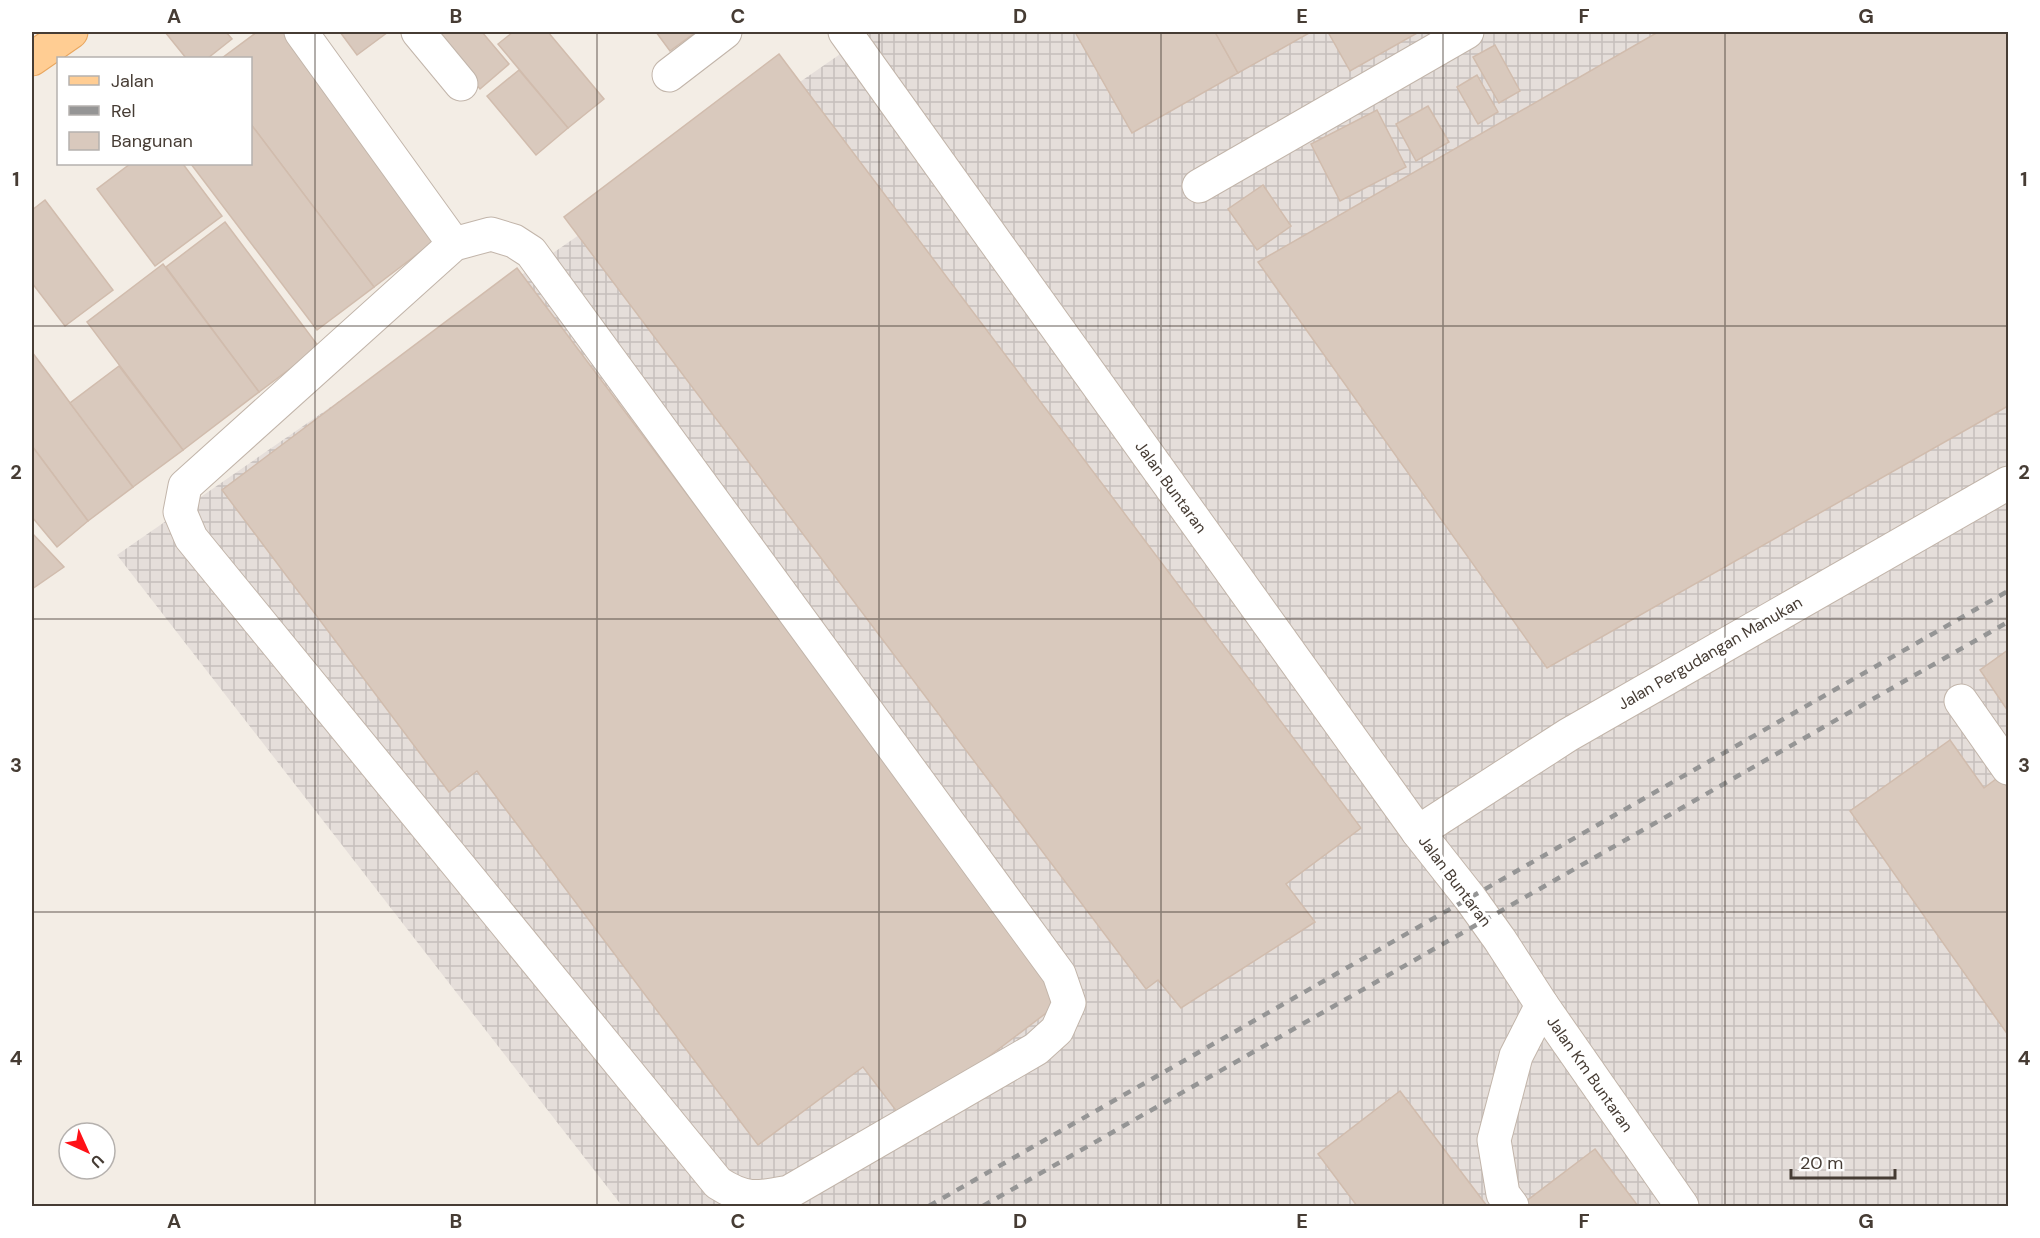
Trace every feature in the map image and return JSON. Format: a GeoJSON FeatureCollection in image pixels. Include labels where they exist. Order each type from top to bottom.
{"type":"FeatureCollection","features":[{"type":"Feature","properties":{"kind":"main road"},"geometry":{"type":"LineString","coordinates":[[32,59],[71,32]]}},
{"type":"Feature","properties":{"kind":"street"},"geometry":{"type":"LineString","coordinates":[[302,32],[454,244]]}},
{"type":"Feature","properties":{"kind":"street"},"geometry":{"type":"LineString","coordinates":[[418,32],[461,84]]}},
{"type":"Feature","properties":{"kind":"street"},"geometry":{"type":"LineString","coordinates":[[669,75],[724,32]]}},
{"type":"Feature","properties":{"kind":"street","name":"Jalan Buntaran"},"geometry":{"type":"LineString","coordinates":[[845,32],[1418,832],[1500,940]]}},
{"type":"Feature","properties":{"kind":"street"},"geometry":{"type":"LineString","coordinates":[[1199,186],[1467,32]]}},
{"type":"Feature","properties":{"kind":"street"},"geometry":{"type":"LineString","coordinates":[[491,234],[514,241],[531,252],[1059,974],[1069,1003],[1057,1030],[1036,1049],[789,1192],[759,1198],[736,1195],[718,1183],[191,538],[180,512],[185,486],[454,244],[491,234]]}},
{"type":"Feature","properties":{"kind":"street","name":"Jalan Pergudangan Manukan"},"geometry":{"type":"LineString","coordinates":[[1418,832],[1568,735],[2008,483]]}},
{"type":"Feature","properties":{"kind":"street"},"geometry":{"type":"LineString","coordinates":[[1961,701],[2008,768]]}},
{"type":"Feature","properties":{"kind":"street","name":"Jalan Km Buntaran"},"geometry":{"type":"LineString","coordinates":[[1500,940],[1542,1005],[1682,1206]]}},
{"type":"Feature","properties":{"kind":"street"},"geometry":{"type":"LineString","coordinates":[[1512,1206],[1503,1194],[1494,1140],[1516,1056],[1542,1005]]}},
{"type":"Feature","properties":{"kind":"shaded area"},"geometry":{"type":"Polygon","coordinates":[[[872,32],[2008,32],[2008,1206],[622,1206],[117,555],[872,32]]]}},
{"type":"Feature","properties":{"kind":"building"},"geometry":{"type":"Polygon","coordinates":[[[165,32],[226,32],[232,39],[209,57],[185,57],[165,32]]]}},
{"type":"Feature","properties":{"kind":"building"},"geometry":{"type":"Polygon","coordinates":[[[257,32],[291,32],[444,234],[374,287],[252,126],[252,57],[223,57],[257,32]]]}},
{"type":"Feature","properties":{"kind":"building"},"geometry":{"type":"Polygon","coordinates":[[[340,32],[388,32],[357,55],[340,32]]]}},
{"type":"Feature","properties":{"kind":"building"},"geometry":{"type":"Polygon","coordinates":[[[433,32],[482,32],[509,64],[480,89],[433,32]]]}},
{"type":"Feature","properties":{"kind":"building"},"geometry":{"type":"Polygon","coordinates":[[[513,32],[548,32],[604,99],[568,128],[498,44],[513,32]]]}},
{"type":"Feature","properties":{"kind":"building"},"geometry":{"type":"Polygon","coordinates":[[[656,32],[696,32],[670,51],[656,32]]]}},
{"type":"Feature","properties":{"kind":"building"},"geometry":{"type":"Polygon","coordinates":[[[1075,32],[1215,32],[1238,73],[1132,133],[1075,32]]]}},
{"type":"Feature","properties":{"kind":"building"},"geometry":{"type":"Polygon","coordinates":[[[1215,32],[1311,32],[1238,73],[1215,32]]]}},
{"type":"Feature","properties":{"kind":"building"},"geometry":{"type":"Polygon","coordinates":[[[1328,32],[1419,32],[1350,71],[1328,32]]]}},
{"type":"Feature","properties":{"kind":"building"},"geometry":{"type":"Polygon","coordinates":[[[1658,32],[2008,32],[2008,406],[1547,668],[1258,262],[1658,32]]]}},
{"type":"Feature","properties":{"kind":"building"},"geometry":{"type":"Polygon","coordinates":[[[1495,45],[1520,91],[1499,103],[1473,57],[1495,45]]]}},
{"type":"Feature","properties":{"kind":"building"},"geometry":{"type":"Polygon","coordinates":[[[779,54],[1361,828],[1286,884],[1315,922],[1181,1008],[1158,980],[1146,989],[564,217],[779,54]]]}},
{"type":"Feature","properties":{"kind":"building"},"geometry":{"type":"Polygon","coordinates":[[[519,70],[568,128],[536,155],[487,96],[519,70]]]}},
{"type":"Feature","properties":{"kind":"building"},"geometry":{"type":"Polygon","coordinates":[[[1477,75],[1498,112],[1478,124],[1457,87],[1477,75]]]}},
{"type":"Feature","properties":{"kind":"building"},"geometry":{"type":"Polygon","coordinates":[[[1428,106],[1449,142],[1416,161],[1396,124],[1428,106]]]}},
{"type":"Feature","properties":{"kind":"building"},"geometry":{"type":"Polygon","coordinates":[[[1377,110],[1406,167],[1340,201],[1311,144],[1377,110]]]}},
{"type":"Feature","properties":{"kind":"building"},"geometry":{"type":"Polygon","coordinates":[[[252,126],[374,287],[317,330],[192,165],[252,165],[252,126]]]}},
{"type":"Feature","properties":{"kind":"building"},"geometry":{"type":"Polygon","coordinates":[[[129,165],[184,165],[222,216],[155,266],[97,189],[129,165]]]}},
{"type":"Feature","properties":{"kind":"building"},"geometry":{"type":"Polygon","coordinates":[[[1263,185],[1291,226],[1257,250],[1228,209],[1263,185]]]}},
{"type":"Feature","properties":{"kind":"building"},"geometry":{"type":"Polygon","coordinates":[[[45,200],[113,290],[65,326],[32,283],[32,210],[45,200]]]}},
{"type":"Feature","properties":{"kind":"building"},"geometry":{"type":"Polygon","coordinates":[[[225,222],[319,347],[259,392],[166,267],[225,222]]]}},
{"type":"Feature","properties":{"kind":"building"},"geometry":{"type":"Polygon","coordinates":[[[163,264],[259,392],[183,450],[87,322],[163,264]]]}},
{"type":"Feature","properties":{"kind":"building"},"geometry":{"type":"Polygon","coordinates":[[[517,268],[1025,944],[1062,1001],[904,1121],[863,1067],[758,1145],[477,771],[449,792],[222,490],[517,268]]]}},
{"type":"Feature","properties":{"kind":"building"},"geometry":{"type":"Polygon","coordinates":[[[32,352],[133,487],[88,521],[32,446],[32,352]]]}},
{"type":"Feature","properties":{"kind":"building"},"geometry":{"type":"Polygon","coordinates":[[[119,366],[183,450],[133,487],[70,403],[119,366]]]}},
{"type":"Feature","properties":{"kind":"building"},"geometry":{"type":"Polygon","coordinates":[[[32,446],[88,521],[57,547],[32,517],[32,446]]]}},
{"type":"Feature","properties":{"kind":"building"},"geometry":{"type":"Polygon","coordinates":[[[32,533],[64,567],[32,589],[32,533]]]}},
{"type":"Feature","properties":{"kind":"building"},"geometry":{"type":"Polygon","coordinates":[[[2008,650],[2008,711],[1980,670],[2008,650]]]}},
{"type":"Feature","properties":{"kind":"building"},"geometry":{"type":"Polygon","coordinates":[[[1950,740],[1984,788],[2000,776],[2008,788],[2008,1035],[1850,811],[1950,740]]]}},
{"type":"Feature","properties":{"kind":"building"},"geometry":{"type":"Polygon","coordinates":[[[1400,1091],[1487,1206],[1357,1206],[1318,1154],[1400,1091]]]}},
{"type":"Feature","properties":{"kind":"building"},"geometry":{"type":"Polygon","coordinates":[[[1595,1149],[1638,1206],[1521,1205],[1595,1149]]]}},
{"type":"Feature","properties":{"kind":"railway"},"geometry":{"type":"LineString","coordinates":[[929,1206],[2008,591]]}},
{"type":"Feature","properties":{"kind":"railway"},"geometry":{"type":"LineString","coordinates":[[983,1206],[2008,622]]}}]}
